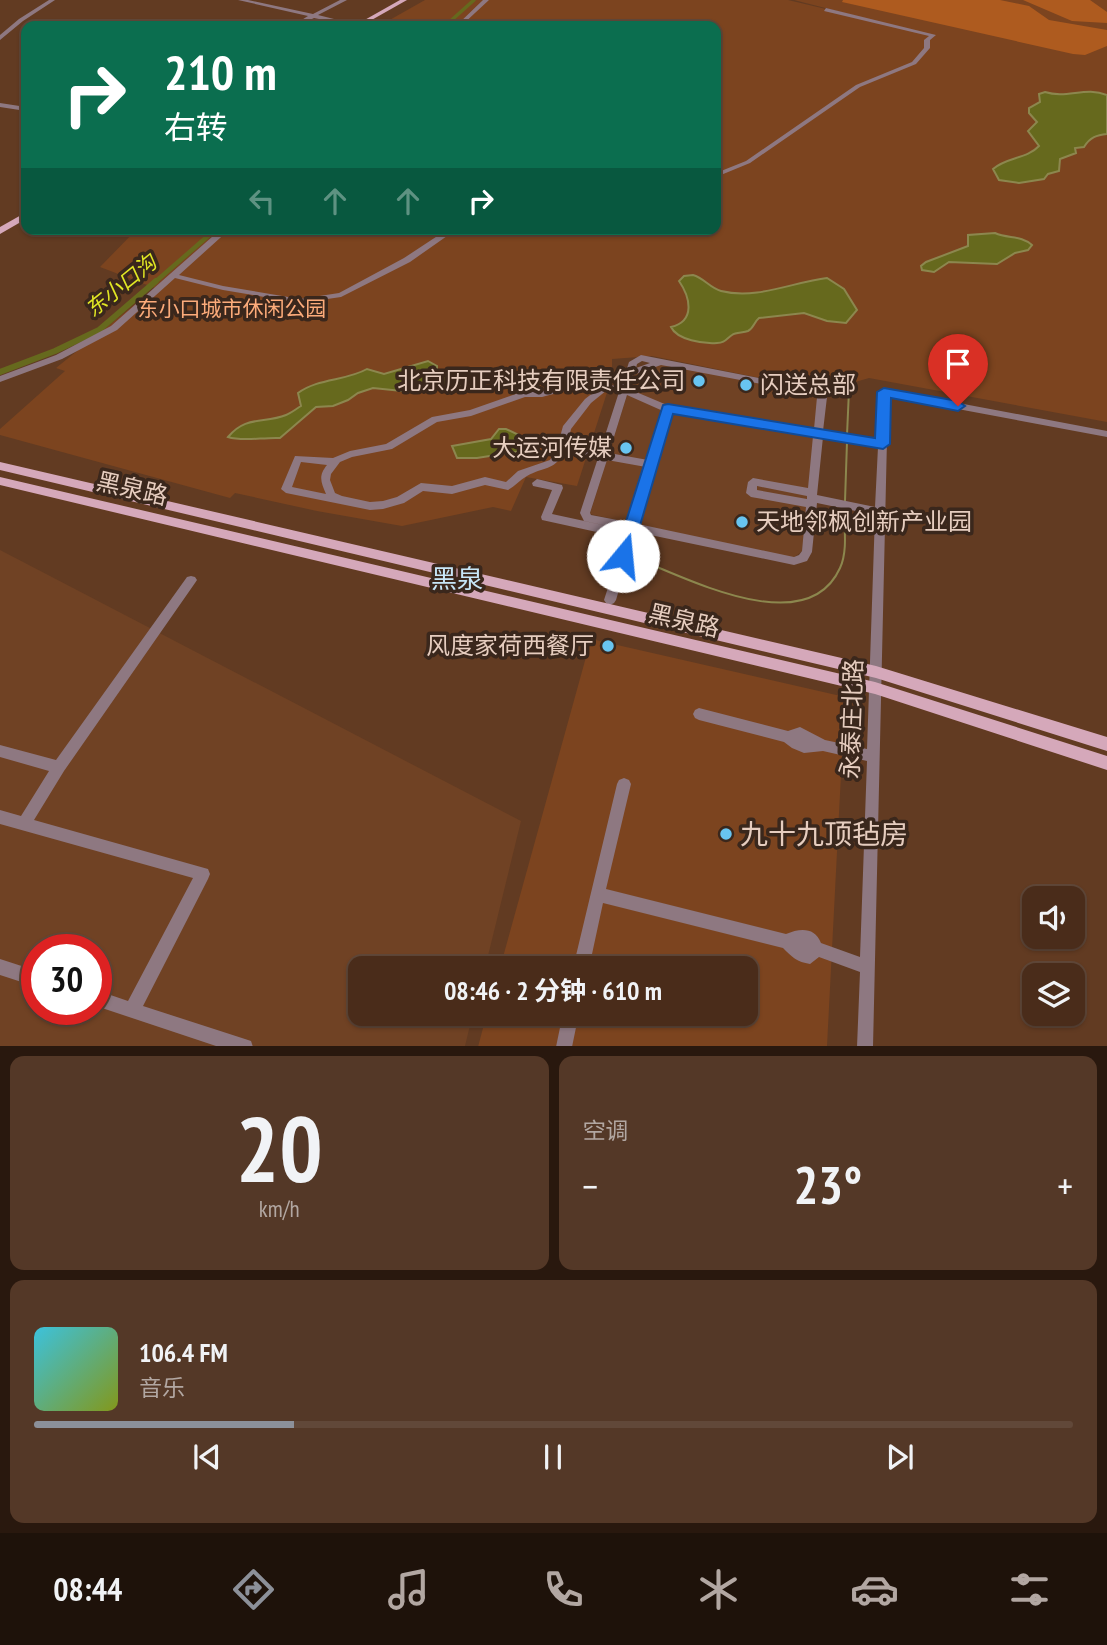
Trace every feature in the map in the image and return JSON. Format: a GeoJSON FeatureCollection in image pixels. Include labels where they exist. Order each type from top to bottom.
{"type":"FeatureCollection","features":[{"type":"Feature","properties":{"kind":"main road"},"geometry":{"type":"LineString","coordinates":[[366,21],[404,0]]}},
{"type":"Feature","properties":{"kind":"main road"},"geometry":{"type":"LineString","coordinates":[[375,21],[413,0]]}},
{"type":"Feature","properties":{"kind":"main road"},"geometry":{"type":"LineString","coordinates":[[0,224],[21,213]]}},
{"type":"Feature","properties":{"kind":"main road"},"geometry":{"type":"LineString","coordinates":[[0,231],[21,219]]}},
{"type":"Feature","properties":{"kind":"main road","name":"黑泉路"},"geometry":{"type":"LineString","coordinates":[[0,466],[876,672],[1107,744]]}},
{"type":"Feature","properties":{"kind":"main road","name":"黑泉路"},"geometry":{"type":"LineString","coordinates":[[0,481],[875,688],[1107,763]]}},
{"type":"Feature","properties":{"kind":"street"},"geometry":{"type":"LineString","coordinates":[[0,38],[21,20],[52,0]]}},
{"type":"Feature","properties":{"kind":"street"},"geometry":{"type":"LineString","coordinates":[[229,0],[331,21]]}},
{"type":"Feature","properties":{"kind":"street"},"geometry":{"type":"LineString","coordinates":[[241,0],[327,21]]}},
{"type":"Feature","properties":{"kind":"street"},"geometry":{"type":"LineString","coordinates":[[303,21],[344,0]]}},
{"type":"Feature","properties":{"kind":"street"},"geometry":{"type":"LineString","coordinates":[[463,21],[486,0]]}},
{"type":"Feature","properties":{"kind":"street"},"geometry":{"type":"LineString","coordinates":[[721,173],[752,159],[858,86],[914,63],[927,48],[927,40],[933,35],[826,10]]}},
{"type":"Feature","properties":{"kind":"street"},"geometry":{"type":"LineString","coordinates":[[0,105],[21,107]]}},
{"type":"Feature","properties":{"kind":"street"},"geometry":{"type":"LineString","coordinates":[[0,379],[93,341],[130,316],[219,235]]}},
{"type":"Feature","properties":{"kind":"street"},"geometry":{"type":"LineString","coordinates":[[175,276],[223,288],[300,301],[341,295],[407,260],[444,235]]}},
{"type":"Feature","properties":{"kind":"street"},"geometry":{"type":"LineString","coordinates":[[537,484],[558,488],[546,517],[799,561],[807,552],[822,397],[813,390],[663,361],[637,359],[629,373],[585,513],[588,518],[630,531]]}},
{"type":"Feature","properties":{"kind":"street"},"geometry":{"type":"LineString","coordinates":[[592,378],[603,386],[600,393],[590,400],[566,428],[562,448],[553,462],[522,474],[508,486],[485,481],[452,490],[421,487],[383,505],[356,504],[336,498],[331,495],[324,480],[335,462],[350,454],[389,447],[435,419],[471,413],[524,394],[542,394],[592,378]]}},
{"type":"Feature","properties":{"kind":"street"},"geometry":{"type":"LineString","coordinates":[[573,384],[590,400]]}},
{"type":"Feature","properties":{"kind":"street"},"geometry":{"type":"LineString","coordinates":[[589,384],[624,390],[668,409],[883,444]]}},
{"type":"Feature","properties":{"kind":"street","name":"永泰庄北路"},"geometry":{"type":"LineString","coordinates":[[864,1046],[884,392],[1107,433]]}},
{"type":"Feature","properties":{"kind":"street"},"geometry":{"type":"LineString","coordinates":[[610,600],[668,409]]}},
{"type":"Feature","properties":{"kind":"street"},"geometry":{"type":"LineString","coordinates":[[562,448],[651,464]]}},
{"type":"Feature","properties":{"kind":"street"},"geometry":{"type":"LineString","coordinates":[[335,462],[298,458],[286,489],[324,498],[336,498]]}},
{"type":"Feature","properties":{"kind":"street"},"geometry":{"type":"LineString","coordinates":[[812,498],[751,493],[753,482],[812,498],[881,512]]}},
{"type":"Feature","properties":{"kind":"street"},"geometry":{"type":"LineString","coordinates":[[24,823],[59,767],[191,580]]}},
{"type":"Feature","properties":{"kind":"street"},"geometry":{"type":"LineString","coordinates":[[699,714],[788,737],[800,733],[823,745],[873,756]]}},
{"type":"Feature","properties":{"kind":"street"},"geometry":{"type":"LineString","coordinates":[[0,751],[59,767]]}},
{"type":"Feature","properties":{"kind":"street"},"geometry":{"type":"LineString","coordinates":[[584,956],[624,784]]}},
{"type":"Feature","properties":{"kind":"street"},"geometry":{"type":"LineString","coordinates":[[0,817],[203,874],[132,1010]]}},
{"type":"Feature","properties":{"kind":"street"},"geometry":{"type":"LineString","coordinates":[[598,894],[787,942],[803,936],[811,940],[814,948],[867,967]]}},
{"type":"Feature","properties":{"kind":"street"},"geometry":{"type":"LineString","coordinates":[[2,971],[21,975]]}},
{"type":"Feature","properties":{"kind":"street"},"geometry":{"type":"LineString","coordinates":[[112,1003],[245,1046]]}},
{"type":"Feature","properties":{"kind":"street"},"geometry":{"type":"LineString","coordinates":[[564,1046],[568,1026]]}},
{"type":"Feature","properties":{"kind":"shaded area"},"geometry":{"type":"Polygon","coordinates":[[[1000,0],[1029,6],[1049,20],[1107,30],[1107,46],[1085,55],[1073,54],[842,2],[1000,0]]]}},
{"type":"Feature","properties":{"kind":"shaded area"},"geometry":{"type":"Polygon","coordinates":[[[1023,0],[1090,0],[1107,12],[1107,23],[1072,21],[1023,0]]]}},
{"type":"Feature","properties":{"kind":"shaded area"},"geometry":{"type":"Polygon","coordinates":[[[1092,92],[1107,95],[1107,134],[1094,137],[1084,147],[1075,148],[1076,153],[1060,159],[1059,171],[1048,174],[1044,179],[1019,183],[999,180],[993,169],[1039,146],[1028,131],[1037,122],[1029,113],[1029,108],[1040,102],[1039,94],[1092,92]]]}},
{"type":"Feature","properties":{"kind":"shaded area"},"geometry":{"type":"Polygon","coordinates":[[[995,233],[1032,245],[1028,250],[1015,253],[997,264],[949,262],[934,272],[922,270],[921,266],[926,262],[968,246],[968,235],[995,233]]]}},
{"type":"Feature","properties":{"kind":"shaded area"},"geometry":{"type":"Polygon","coordinates":[[[693,275],[717,290],[734,293],[761,292],[827,278],[844,289],[857,310],[846,323],[827,321],[804,313],[759,318],[750,330],[734,334],[722,342],[698,342],[679,335],[671,327],[684,320],[687,314],[688,301],[679,281],[684,276],[693,275]]]}},
{"type":"Feature","properties":{"kind":"shaded area"},"geometry":{"type":"Polygon","coordinates":[[[428,361],[437,366],[437,372],[466,371],[475,376],[477,383],[466,386],[422,386],[402,391],[373,388],[333,406],[316,407],[280,438],[228,437],[248,423],[278,418],[292,412],[301,406],[298,393],[306,388],[367,369],[384,374],[428,361]]]}},
{"type":"Feature","properties":{"kind":"shaded area"},"geometry":{"type":"Polygon","coordinates":[[[661,364],[812,391],[818,397],[802,551],[793,558],[590,514],[634,373],[661,364]]]}},
{"type":"Feature","properties":{"kind":"shaded area"},"geometry":{"type":"Polygon","coordinates":[[[499,429],[519,435],[518,440],[527,445],[528,450],[477,458],[457,458],[452,446],[491,439],[499,429]]]}},
{"type":"Feature","properties":{"kind":"shaded area"},"geometry":{"type":"Polygon","coordinates":[[[0,550],[521,821],[488,956],[348,956],[348,1026],[470,1026],[465,1046],[0,1046],[0,550]]]}},
{"type":"Feature","properties":{"kind":"green space","name":"东小口城市休闲公园"},"geometry":{"type":"Polygon","coordinates":[[[425,0],[788,0],[872,20],[794,0],[1107,0],[1107,422],[869,378],[824,391],[652,356],[612,359],[612,377],[577,486],[526,477],[511,511],[493,507],[402,526],[235,493],[230,498],[0,435],[0,429],[65,371],[56,368],[155,288],[100,267],[131,235],[721,235],[721,21],[388,21],[425,0]]]}},
{"type":"Feature","properties":{"kind":"green space"},"geometry":{"type":"Polygon","coordinates":[[[591,639],[845,697],[827,1046],[478,1046],[484,1026],[758,1026],[758,956],[503,956],[591,639]]]}},
{"type":"Feature","properties":{"kind":"waterway","name":"东小口沟"},"geometry":{"type":"LineString","coordinates":[[451,21],[474,0]]}},
{"type":"Feature","properties":{"kind":"waterway","name":"东小口沟"},"geometry":{"type":"LineString","coordinates":[[154,283],[209,235]]}},
{"type":"Feature","properties":{"kind":"waterway","name":"东小口沟"},"geometry":{"type":"LineString","coordinates":[[0,372],[55,351],[99,330],[156,281]]}},
{"type":"Feature","properties":{"kind":"waterway"},"geometry":{"type":"LineString","coordinates":[[847,435],[849,390]]}},
{"type":"Feature","properties":{"kind":"waterway"},"geometry":{"type":"LineString","coordinates":[[845,501],[847,442]]}},
{"type":"Feature","properties":{"kind":"waterway"},"geometry":{"type":"LineString","coordinates":[[645,562],[720,591],[749,599],[777,603],[803,600],[824,589],[840,568],[845,547],[844,509]]}},
{"type":"Feature","properties":{"kind":"place","name":"北京历正科技有限责任公司"},"geometry":{"type":"Point","coordinates":[699,381]}},
{"type":"Feature","properties":{"kind":"place","name":"闪送总部"},"geometry":{"type":"Point","coordinates":[746,385]}},
{"type":"Feature","properties":{"kind":"place","name":"大运河传媒"},"geometry":{"type":"Point","coordinates":[626,448]}},
{"type":"Feature","properties":{"kind":"place","name":"天地邻枫创新产业园"},"geometry":{"type":"Point","coordinates":[742,522]}},
{"type":"Feature","properties":{"kind":"place","name":"风度家荷西餐厅"},"geometry":{"type":"Point","coordinates":[608,646]}},
{"type":"Feature","properties":{"kind":"place","name":"九十九顶毡房"},"geometry":{"type":"Point","coordinates":[726,834]}},
{"type":"Feature","properties":{"kind":"district","name":"黑泉"},"geometry":{"type":"Point","coordinates":[457,579]}},
{"type":"Feature","properties":{"kind":"route"},"geometry":{"type":"LineString","coordinates":[[623,556],[668,409],[883,444],[884,392],[958,406]]}}]}
